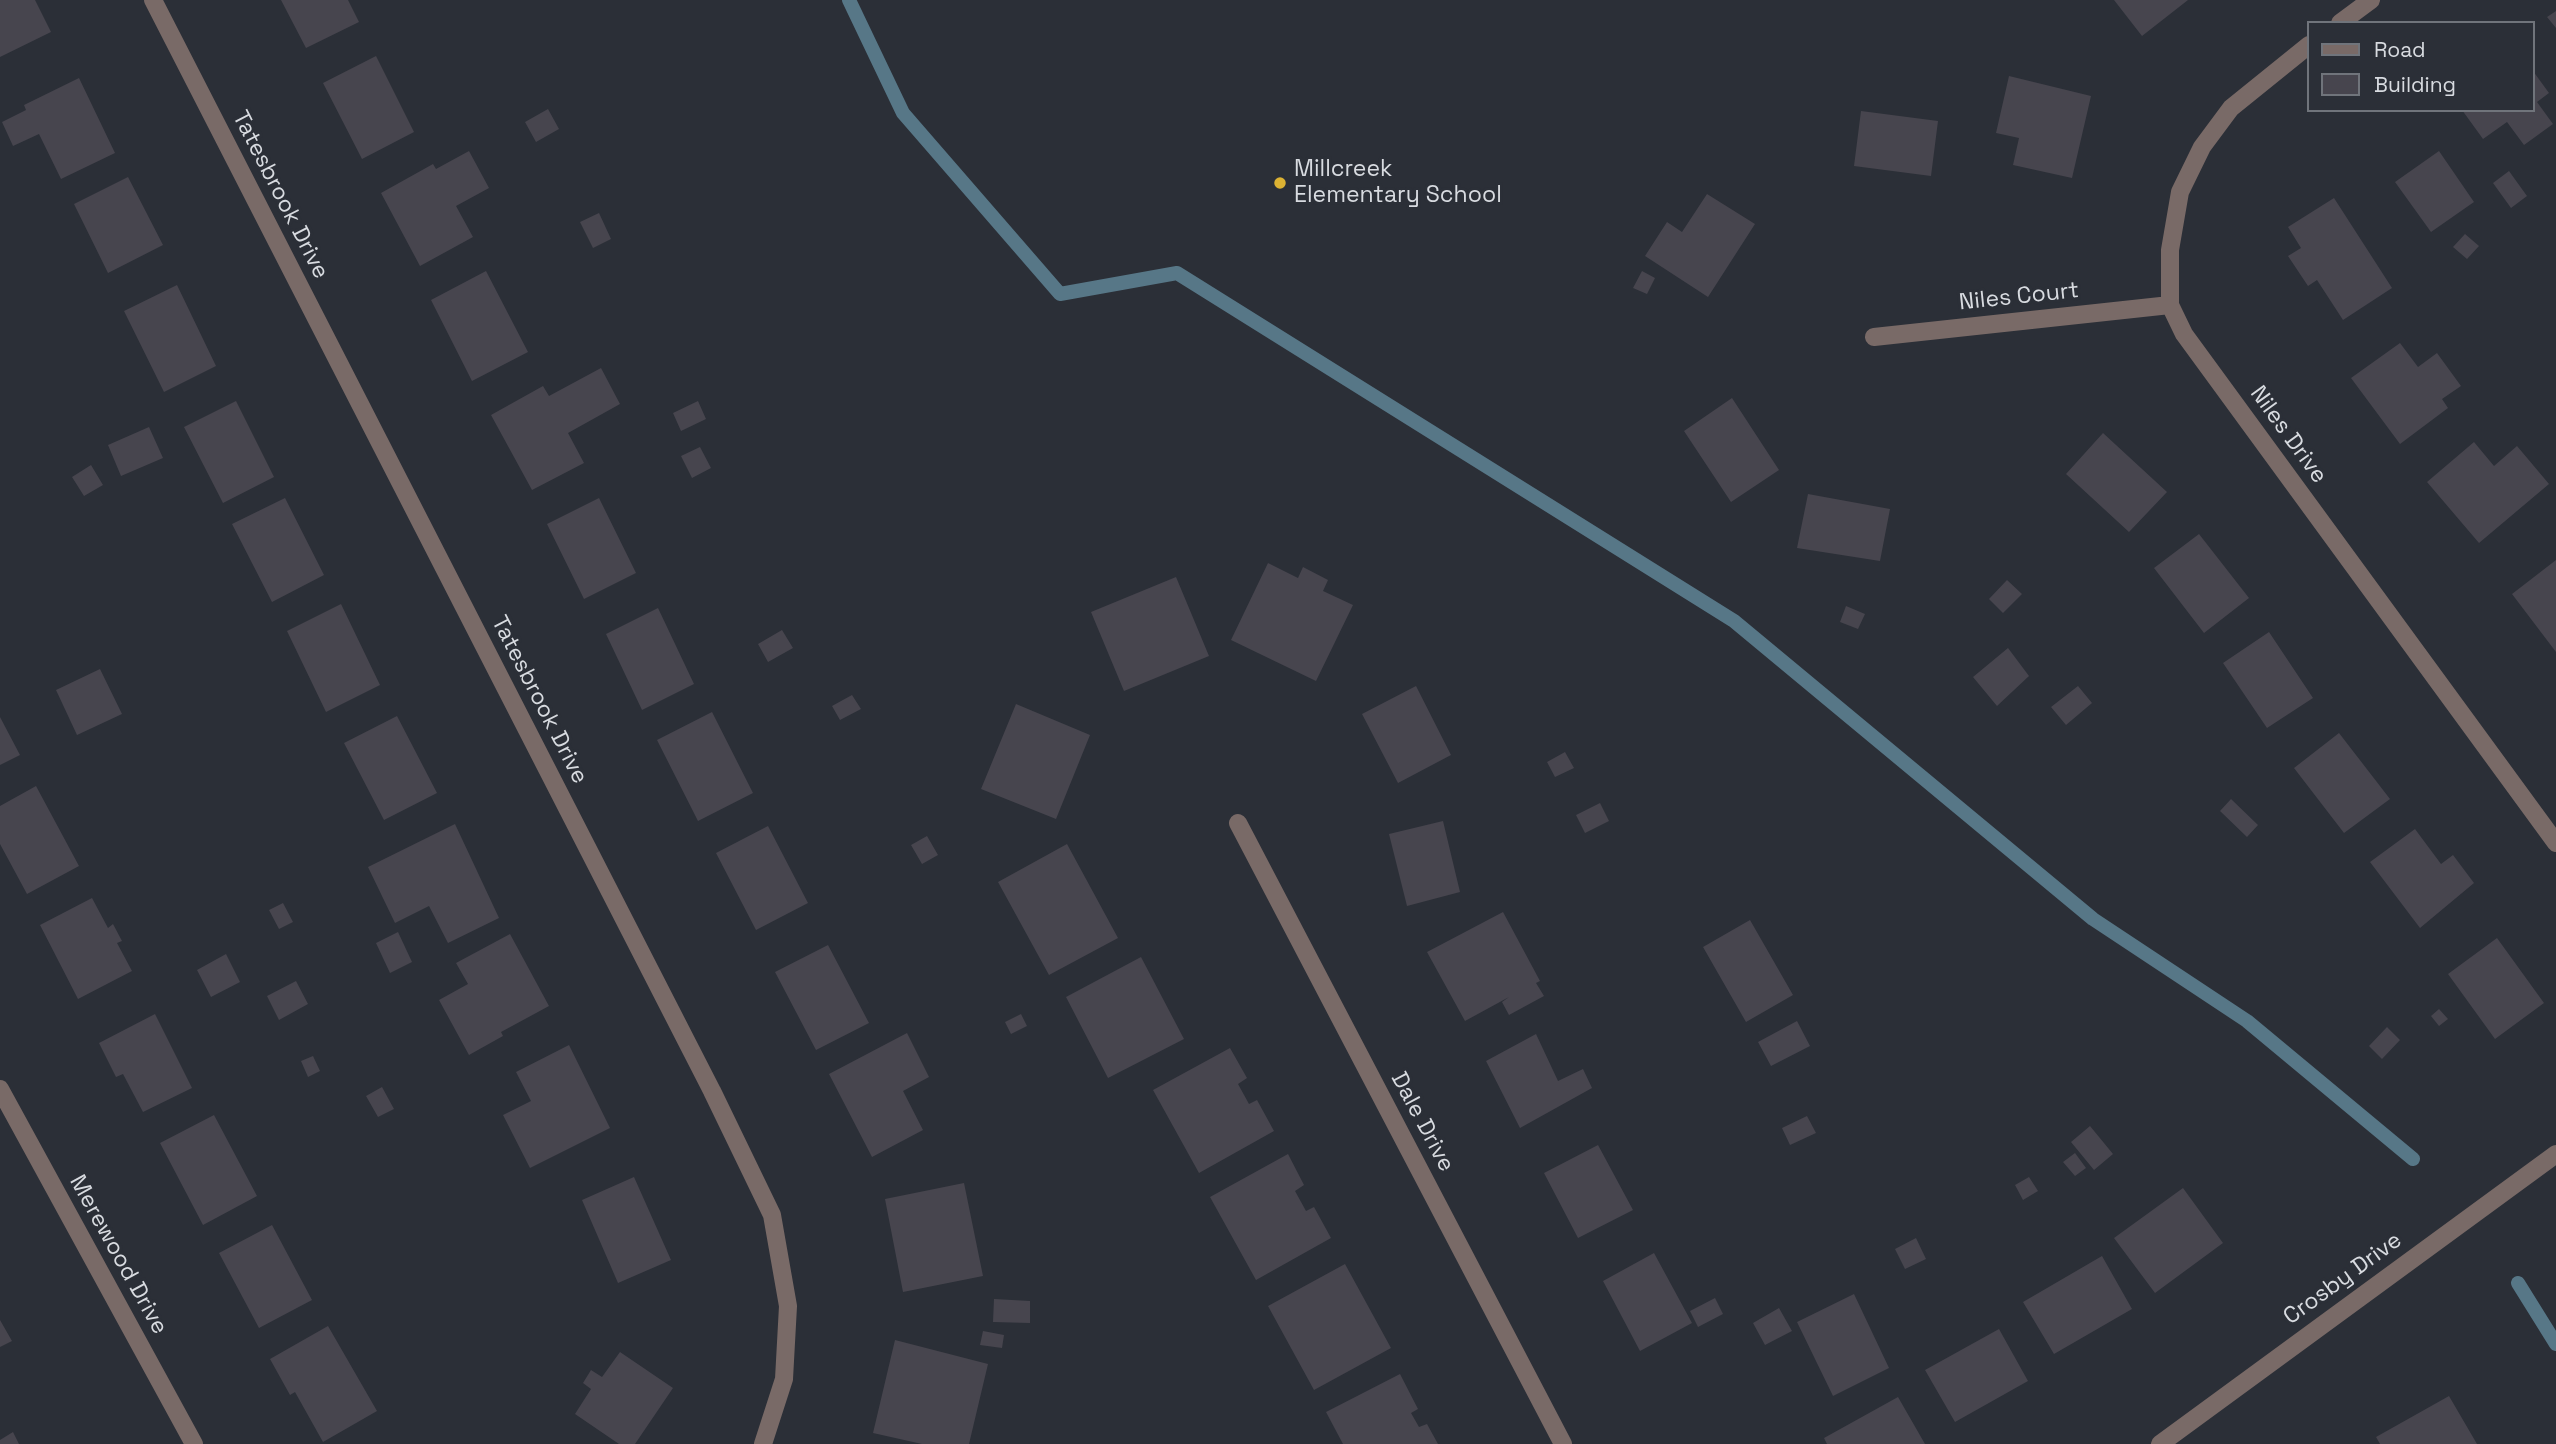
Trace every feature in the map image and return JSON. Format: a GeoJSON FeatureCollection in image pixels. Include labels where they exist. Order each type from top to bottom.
{"type":"FeatureCollection","features":[{"type":"Feature","properties":{"kind":"street","name":"Tatesbrook Drive"},"geometry":{"type":"LineString","coordinates":[[153,0],[706,1078],[772,1215],[788,1306],[784,1379],[763,1444]]}},
{"type":"Feature","properties":{"kind":"street"},"geometry":{"type":"LineString","coordinates":[[2343,21],[2371,0]]}},
{"type":"Feature","properties":{"kind":"street","name":"Niles Drive"},"geometry":{"type":"LineString","coordinates":[[2308,46],[2231,108],[2202,146],[2180,192],[2170,250],[2170,305],[2184,334],[2556,843]]}},
{"type":"Feature","properties":{"kind":"street","name":"Niles Court"},"geometry":{"type":"LineString","coordinates":[[1874,337],[2170,305]]}},
{"type":"Feature","properties":{"kind":"street","name":"Dale Drive"},"geometry":{"type":"LineString","coordinates":[[1238,823],[1563,1444]]}},
{"type":"Feature","properties":{"kind":"street","name":"Merewood Drive"},"geometry":{"type":"LineString","coordinates":[[0,1089],[8,1123],[194,1444]]}},
{"type":"Feature","properties":{"kind":"street","name":"Crosby Drive"},"geometry":{"type":"LineString","coordinates":[[2160,1444],[2556,1154]]}},
{"type":"Feature","properties":{"kind":"building"},"geometry":{"type":"Polygon","coordinates":[[[0,0],[35,0],[51,32],[0,57],[0,0]]]}},
{"type":"Feature","properties":{"kind":"building"},"geometry":{"type":"Polygon","coordinates":[[[281,0],[348,0],[359,22],[306,48],[281,0]]]}},
{"type":"Feature","properties":{"kind":"building"},"geometry":{"type":"Polygon","coordinates":[[[2114,0],[2188,0],[2142,36],[2114,0]]]}},
{"type":"Feature","properties":{"kind":"building"},"geometry":{"type":"Polygon","coordinates":[[[2556,11],[2556,28],[2547,17],[2556,11]]]}},
{"type":"Feature","properties":{"kind":"building"},"geometry":{"type":"Polygon","coordinates":[[[376,56],[414,132],[362,159],[323,83],[376,56]]]}},
{"type":"Feature","properties":{"kind":"building"},"geometry":{"type":"Polygon","coordinates":[[[2535,74],[2549,93],[2537,102],[2553,124],[2524,145],[2507,122],[2483,139],[2463,112],[2535,112],[2535,74]]]}},
{"type":"Feature","properties":{"kind":"building"},"geometry":{"type":"Polygon","coordinates":[[[2009,76],[2091,96],[2072,178],[2013,165],[2019,138],[1996,133],[2009,76]]]}},
{"type":"Feature","properties":{"kind":"building"},"geometry":{"type":"Polygon","coordinates":[[[79,78],[115,153],[61,179],[39,134],[13,146],[2,122],[26,110],[24,105],[79,78]]]}},
{"type":"Feature","properties":{"kind":"building"},"geometry":{"type":"Polygon","coordinates":[[[548,109],[559,129],[536,142],[525,122],[548,109]]]}},
{"type":"Feature","properties":{"kind":"building"},"geometry":{"type":"Polygon","coordinates":[[[1861,111],[1938,121],[1931,176],[1854,166],[1861,111]]]}},
{"type":"Feature","properties":{"kind":"building"},"geometry":{"type":"Polygon","coordinates":[[[469,151],[489,188],[456,206],[473,237],[420,266],[381,193],[433,164],[436,169],[469,151]]]}},
{"type":"Feature","properties":{"kind":"building"},"geometry":{"type":"Polygon","coordinates":[[[2439,151],[2474,202],[2431,232],[2395,182],[2439,151]]]}},
{"type":"Feature","properties":{"kind":"building"},"geometry":{"type":"Polygon","coordinates":[[[2509,171],[2527,196],[2511,208],[2493,183],[2509,171]]]}},
{"type":"Feature","properties":{"kind":"building"},"geometry":{"type":"Polygon","coordinates":[[[128,177],[163,245],[108,273],[74,204],[128,177]]]}},
{"type":"Feature","properties":{"kind":"building"},"geometry":{"type":"Polygon","coordinates":[[[1707,194],[1755,224],[1708,297],[1645,256],[1667,222],[1682,232],[1707,194]]]}},
{"type":"Feature","properties":{"kind":"building"},"geometry":{"type":"Polygon","coordinates":[[[2334,198],[2392,288],[2343,320],[2317,280],[2308,286],[2288,256],[2301,248],[2288,227],[2334,198]]]}},
{"type":"Feature","properties":{"kind":"building"},"geometry":{"type":"Polygon","coordinates":[[[599,213],[611,239],[593,248],[580,222],[599,213]]]}},
{"type":"Feature","properties":{"kind":"building"},"geometry":{"type":"Polygon","coordinates":[[[2465,234],[2479,246],[2467,259],[2453,247],[2465,234]]]}},
{"type":"Feature","properties":{"kind":"building"},"geometry":{"type":"Polygon","coordinates":[[[486,271],[528,352],[472,381],[431,300],[486,271]]]}},
{"type":"Feature","properties":{"kind":"building"},"geometry":{"type":"Polygon","coordinates":[[[1642,271],[1655,278],[1647,294],[1633,288],[1642,271]]]}},
{"type":"Feature","properties":{"kind":"building"},"geometry":{"type":"Polygon","coordinates":[[[177,285],[216,366],[164,392],[124,311],[177,285]]]}},
{"type":"Feature","properties":{"kind":"building"},"geometry":{"type":"Polygon","coordinates":[[[2400,343],[2418,367],[2437,353],[2461,386],[2442,399],[2448,408],[2400,444],[2351,378],[2400,343]]]}},
{"type":"Feature","properties":{"kind":"building"},"geometry":{"type":"Polygon","coordinates":[[[601,368],[620,404],[568,433],[584,463],[532,490],[491,415],[543,386],[549,396],[601,368]]]}},
{"type":"Feature","properties":{"kind":"building"},"geometry":{"type":"Polygon","coordinates":[[[1732,398],[1779,470],[1731,502],[1684,431],[1732,398]]]}},
{"type":"Feature","properties":{"kind":"building"},"geometry":{"type":"Polygon","coordinates":[[[236,401],[274,477],[223,503],[184,427],[236,401]]]}},
{"type":"Feature","properties":{"kind":"building"},"geometry":{"type":"Polygon","coordinates":[[[698,401],[706,419],[681,431],[673,413],[698,401]]]}},
{"type":"Feature","properties":{"kind":"building"},"geometry":{"type":"Polygon","coordinates":[[[149,427],[163,458],[121,476],[108,445],[149,427]]]}},
{"type":"Feature","properties":{"kind":"building"},"geometry":{"type":"Polygon","coordinates":[[[2103,433],[2167,492],[2129,532],[2066,474],[2103,433]]]}},
{"type":"Feature","properties":{"kind":"building"},"geometry":{"type":"Polygon","coordinates":[[[2474,442],[2494,466],[2517,446],[2549,484],[2479,543],[2427,482],[2474,442]]]}},
{"type":"Feature","properties":{"kind":"building"},"geometry":{"type":"Polygon","coordinates":[[[700,447],[711,468],[692,478],[681,456],[700,447]]]}},
{"type":"Feature","properties":{"kind":"building"},"geometry":{"type":"Polygon","coordinates":[[[91,465],[103,485],[84,496],[72,477],[91,465]]]}},
{"type":"Feature","properties":{"kind":"building"},"geometry":{"type":"Polygon","coordinates":[[[1808,494],[1890,509],[1880,561],[1797,548],[1808,494]]]}},
{"type":"Feature","properties":{"kind":"building"},"geometry":{"type":"Polygon","coordinates":[[[285,498],[324,575],[272,602],[232,524],[285,498]]]}},
{"type":"Feature","properties":{"kind":"building"},"geometry":{"type":"Polygon","coordinates":[[[599,498],[636,573],[584,599],[547,524],[599,498]]]}},
{"type":"Feature","properties":{"kind":"building"},"geometry":{"type":"Polygon","coordinates":[[[2199,534],[2249,598],[2204,633],[2154,568],[2199,534]]]}},
{"type":"Feature","properties":{"kind":"building"},"geometry":{"type":"Polygon","coordinates":[[[2556,560],[2556,652],[2512,594],[2556,560]]]}},
{"type":"Feature","properties":{"kind":"building"},"geometry":{"type":"Polygon","coordinates":[[[1268,563],[1298,578],[1303,567],[1328,580],[1323,591],[1353,605],[1316,681],[1231,640],[1268,563]]]}},
{"type":"Feature","properties":{"kind":"building"},"geometry":{"type":"Polygon","coordinates":[[[1176,577],[1209,656],[1124,691],[1091,612],[1176,577]]]}},
{"type":"Feature","properties":{"kind":"building"},"geometry":{"type":"Polygon","coordinates":[[[2007,580],[2022,594],[2003,613],[1989,599],[2007,580]]]}},
{"type":"Feature","properties":{"kind":"building"},"geometry":{"type":"Polygon","coordinates":[[[341,604],[380,685],[326,712],[287,631],[341,604]]]}},
{"type":"Feature","properties":{"kind":"building"},"geometry":{"type":"Polygon","coordinates":[[[1846,606],[1865,614],[1858,629],[1840,622],[1846,606]]]}},
{"type":"Feature","properties":{"kind":"building"},"geometry":{"type":"Polygon","coordinates":[[[658,608],[694,684],[642,710],[606,634],[658,608]]]}},
{"type":"Feature","properties":{"kind":"building"},"geometry":{"type":"Polygon","coordinates":[[[782,630],[793,648],[768,662],[758,644],[782,630]]]}},
{"type":"Feature","properties":{"kind":"building"},"geometry":{"type":"Polygon","coordinates":[[[2269,632],[2313,698],[2267,728],[2223,663],[2269,632]]]}},
{"type":"Feature","properties":{"kind":"building"},"geometry":{"type":"Polygon","coordinates":[[[2008,648],[2029,676],[1997,706],[1973,677],[2008,648]]]}},
{"type":"Feature","properties":{"kind":"building"},"geometry":{"type":"Polygon","coordinates":[[[100,669],[122,714],[77,735],[56,690],[100,669]]]}},
{"type":"Feature","properties":{"kind":"building"},"geometry":{"type":"Polygon","coordinates":[[[1416,686],[1451,755],[1398,783],[1362,714],[1416,686]]]}},
{"type":"Feature","properties":{"kind":"building"},"geometry":{"type":"Polygon","coordinates":[[[2078,686],[2092,703],[2066,725],[2051,707],[2078,686]]]}},
{"type":"Feature","properties":{"kind":"building"},"geometry":{"type":"Polygon","coordinates":[[[852,695],[861,709],[840,720],[832,706],[852,695]]]}},
{"type":"Feature","properties":{"kind":"building"},"geometry":{"type":"Polygon","coordinates":[[[1016,704],[1090,735],[1056,819],[981,789],[1016,704]]]}},
{"type":"Feature","properties":{"kind":"building"},"geometry":{"type":"Polygon","coordinates":[[[712,712],[753,793],[698,821],[657,740],[712,712]]]}},
{"type":"Feature","properties":{"kind":"building"},"geometry":{"type":"Polygon","coordinates":[[[397,716],[437,793],[384,820],[344,743],[397,716]]]}},
{"type":"Feature","properties":{"kind":"building"},"geometry":{"type":"Polygon","coordinates":[[[0,717],[20,755],[0,765],[0,717]]]}},
{"type":"Feature","properties":{"kind":"building"},"geometry":{"type":"Polygon","coordinates":[[[2339,733],[2390,799],[2344,833],[2294,768],[2339,733]]]}},
{"type":"Feature","properties":{"kind":"building"},"geometry":{"type":"Polygon","coordinates":[[[1565,752],[1574,768],[1555,777],[1547,762],[1565,752]]]}},
{"type":"Feature","properties":{"kind":"building"},"geometry":{"type":"Polygon","coordinates":[[[36,786],[79,866],[27,894],[0,844],[0,806],[36,786]]]}},
{"type":"Feature","properties":{"kind":"building"},"geometry":{"type":"Polygon","coordinates":[[[2231,799],[2258,825],[2247,837],[2220,811],[2231,799]]]}},
{"type":"Feature","properties":{"kind":"building"},"geometry":{"type":"Polygon","coordinates":[[[1600,803],[1609,821],[1585,833],[1576,815],[1600,803]]]}},
{"type":"Feature","properties":{"kind":"building"},"geometry":{"type":"Polygon","coordinates":[[[1443,821],[1460,892],[1407,906],[1389,834],[1443,821]]]}},
{"type":"Feature","properties":{"kind":"building"},"geometry":{"type":"Polygon","coordinates":[[[455,824],[499,918],[448,943],[429,906],[395,923],[368,867],[455,824]]]}},
{"type":"Feature","properties":{"kind":"building"},"geometry":{"type":"Polygon","coordinates":[[[768,826],[808,903],[756,930],[716,853],[768,826]]]}},
{"type":"Feature","properties":{"kind":"building"},"geometry":{"type":"Polygon","coordinates":[[[2415,829],[2441,864],[2453,855],[2474,883],[2420,928],[2370,862],[2415,829]]]}},
{"type":"Feature","properties":{"kind":"building"},"geometry":{"type":"Polygon","coordinates":[[[927,836],[938,855],[922,864],[911,845],[927,836]]]}},
{"type":"Feature","properties":{"kind":"building"},"geometry":{"type":"Polygon","coordinates":[[[1067,844],[1118,938],[1049,975],[998,882],[1067,844]]]}},
{"type":"Feature","properties":{"kind":"building"},"geometry":{"type":"Polygon","coordinates":[[[92,898],[108,928],[113,924],[122,941],[117,943],[132,971],[78,999],[40,925],[92,898]]]}},
{"type":"Feature","properties":{"kind":"building"},"geometry":{"type":"Polygon","coordinates":[[[283,903],[293,922],[279,929],[269,910],[283,903]]]}},
{"type":"Feature","properties":{"kind":"building"},"geometry":{"type":"Polygon","coordinates":[[[1503,912],[1540,981],[1536,983],[1544,996],[1509,1015],[1502,1002],[1509,997],[1465,1021],[1427,952],[1503,912]]]}},
{"type":"Feature","properties":{"kind":"building"},"geometry":{"type":"Polygon","coordinates":[[[1750,920],[1793,995],[1746,1022],[1703,947],[1750,920]]]}},
{"type":"Feature","properties":{"kind":"building"},"geometry":{"type":"Polygon","coordinates":[[[398,932],[412,962],[390,973],[376,943],[398,932]]]}},
{"type":"Feature","properties":{"kind":"building"},"geometry":{"type":"Polygon","coordinates":[[[510,934],[549,1006],[501,1032],[503,1036],[469,1055],[439,1000],[468,984],[456,963],[510,934]]]}},
{"type":"Feature","properties":{"kind":"building"},"geometry":{"type":"Polygon","coordinates":[[[2497,938],[2544,1003],[2495,1039],[2448,974],[2497,938]]]}},
{"type":"Feature","properties":{"kind":"building"},"geometry":{"type":"Polygon","coordinates":[[[828,945],[869,1023],[816,1050],[775,972],[828,945]]]}},
{"type":"Feature","properties":{"kind":"building"},"geometry":{"type":"Polygon","coordinates":[[[226,954],[240,982],[211,997],[197,970],[226,954]]]}},
{"type":"Feature","properties":{"kind":"building"},"geometry":{"type":"Polygon","coordinates":[[[1141,957],[1184,1039],[1108,1078],[1066,997],[1141,957]]]}},
{"type":"Feature","properties":{"kind":"building"},"geometry":{"type":"Polygon","coordinates":[[[296,981],[308,1004],[279,1020],[267,996],[296,981]]]}},
{"type":"Feature","properties":{"kind":"building"},"geometry":{"type":"Polygon","coordinates":[[[2439,1009],[2448,1019],[2439,1026],[2431,1016],[2439,1009]]]}},
{"type":"Feature","properties":{"kind":"building"},"geometry":{"type":"Polygon","coordinates":[[[155,1014],[192,1088],[143,1112],[123,1074],[116,1077],[99,1043],[155,1014]]]}},
{"type":"Feature","properties":{"kind":"building"},"geometry":{"type":"Polygon","coordinates":[[[1021,1014],[1027,1026],[1011,1034],[1005,1022],[1021,1014]]]}},
{"type":"Feature","properties":{"kind":"building"},"geometry":{"type":"Polygon","coordinates":[[[1797,1021],[1810,1046],[1771,1066],[1758,1042],[1797,1021]]]}},
{"type":"Feature","properties":{"kind":"building"},"geometry":{"type":"Polygon","coordinates":[[[2387,1027],[2400,1040],[2382,1059],[2369,1046],[2387,1027]]]}},
{"type":"Feature","properties":{"kind":"building"},"geometry":{"type":"Polygon","coordinates":[[[907,1033],[929,1077],[903,1091],[923,1130],[872,1157],[829,1074],[907,1033]]]}},
{"type":"Feature","properties":{"kind":"building"},"geometry":{"type":"Polygon","coordinates":[[[1536,1034],[1558,1081],[1583,1069],[1592,1088],[1520,1128],[1486,1061],[1536,1034]]]}},
{"type":"Feature","properties":{"kind":"building"},"geometry":{"type":"Polygon","coordinates":[[[569,1045],[610,1128],[530,1168],[503,1115],[531,1101],[516,1072],[569,1045]]]}},
{"type":"Feature","properties":{"kind":"building"},"geometry":{"type":"Polygon","coordinates":[[[1230,1048],[1247,1078],[1238,1084],[1249,1104],[1257,1100],[1274,1131],[1199,1173],[1153,1090],[1230,1048]]]}},
{"type":"Feature","properties":{"kind":"building"},"geometry":{"type":"Polygon","coordinates":[[[313,1056],[320,1071],[308,1077],[301,1061],[313,1056]]]}},
{"type":"Feature","properties":{"kind":"building"},"geometry":{"type":"Polygon","coordinates":[[[382,1087],[394,1109],[378,1117],[366,1096],[382,1087]]]}},
{"type":"Feature","properties":{"kind":"building"},"geometry":{"type":"Polygon","coordinates":[[[214,1115],[257,1196],[203,1225],[160,1143],[214,1115]]]}},
{"type":"Feature","properties":{"kind":"building"},"geometry":{"type":"Polygon","coordinates":[[[1807,1116],[1816,1133],[1790,1145],[1782,1128],[1807,1116]]]}},
{"type":"Feature","properties":{"kind":"building"},"geometry":{"type":"Polygon","coordinates":[[[2090,1126],[2113,1154],[2094,1170],[2071,1142],[2090,1126]]]}},
{"type":"Feature","properties":{"kind":"building"},"geometry":{"type":"Polygon","coordinates":[[[1598,1145],[1633,1210],[1578,1238],[1544,1173],[1598,1145]]]}},
{"type":"Feature","properties":{"kind":"building"},"geometry":{"type":"Polygon","coordinates":[[[2075,1153],[2086,1168],[2075,1176],[2063,1162],[2075,1153]]]}},
{"type":"Feature","properties":{"kind":"building"},"geometry":{"type":"Polygon","coordinates":[[[1288,1154],[1304,1185],[1295,1191],[1306,1211],[1314,1207],[1331,1238],[1256,1280],[1210,1197],[1288,1154]]]}},
{"type":"Feature","properties":{"kind":"building"},"geometry":{"type":"Polygon","coordinates":[[[634,1177],[671,1260],[618,1283],[582,1200],[634,1177]]]}},
{"type":"Feature","properties":{"kind":"building"},"geometry":{"type":"Polygon","coordinates":[[[2029,1177],[2038,1191],[2023,1200],[2015,1185],[2029,1177]]]}},
{"type":"Feature","properties":{"kind":"building"},"geometry":{"type":"Polygon","coordinates":[[[964,1183],[983,1276],[903,1292],[885,1199],[964,1183]]]}},
{"type":"Feature","properties":{"kind":"building"},"geometry":{"type":"Polygon","coordinates":[[[2183,1188],[2223,1243],[2155,1293],[2114,1238],[2183,1188]]]}},
{"type":"Feature","properties":{"kind":"building"},"geometry":{"type":"Polygon","coordinates":[[[272,1225],[312,1300],[259,1328],[219,1253],[272,1225]]]}},
{"type":"Feature","properties":{"kind":"building"},"geometry":{"type":"Polygon","coordinates":[[[1916,1238],[1926,1259],[1905,1269],[1895,1249],[1916,1238]]]}},
{"type":"Feature","properties":{"kind":"building"},"geometry":{"type":"Polygon","coordinates":[[[1654,1253],[1692,1323],[1640,1351],[1603,1281],[1654,1253]]]}},
{"type":"Feature","properties":{"kind":"building"},"geometry":{"type":"Polygon","coordinates":[[[2102,1256],[2132,1309],[2054,1354],[2023,1302],[2102,1256]]]}},
{"type":"Feature","properties":{"kind":"building"},"geometry":{"type":"Polygon","coordinates":[[[1345,1264],[1391,1348],[1314,1390],[1268,1306],[1345,1264]]]}},
{"type":"Feature","properties":{"kind":"building"},"geometry":{"type":"Polygon","coordinates":[[[1854,1294],[1889,1368],[1833,1396],[1797,1322],[1854,1294]]]}},
{"type":"Feature","properties":{"kind":"building"},"geometry":{"type":"Polygon","coordinates":[[[1715,1298],[1723,1314],[1698,1327],[1690,1311],[1715,1298]]]}},
{"type":"Feature","properties":{"kind":"building"},"geometry":{"type":"Polygon","coordinates":[[[994,1299],[1030,1301],[1030,1323],[993,1322],[994,1299]]]}},
{"type":"Feature","properties":{"kind":"building"},"geometry":{"type":"Polygon","coordinates":[[[1779,1308],[1792,1331],[1765,1345],[1753,1323],[1779,1308]]]}},
{"type":"Feature","properties":{"kind":"building"},"geometry":{"type":"Polygon","coordinates":[[[0,1320],[12,1341],[0,1347],[0,1320]]]}},
{"type":"Feature","properties":{"kind":"building"},"geometry":{"type":"Polygon","coordinates":[[[328,1326],[377,1411],[323,1442],[295,1392],[290,1395],[270,1359],[328,1326]]]}},
{"type":"Feature","properties":{"kind":"building"},"geometry":{"type":"Polygon","coordinates":[[[1999,1329],[2028,1381],[1955,1422],[1925,1370],[1999,1329]]]}},
{"type":"Feature","properties":{"kind":"building"},"geometry":{"type":"Polygon","coordinates":[[[983,1331],[1004,1335],[1002,1348],[980,1345],[983,1331]]]}},
{"type":"Feature","properties":{"kind":"building"},"geometry":{"type":"Polygon","coordinates":[[[895,1340],[988,1364],[969,1444],[922,1444],[873,1433],[895,1340]]]}},
{"type":"Feature","properties":{"kind":"building"},"geometry":{"type":"Polygon","coordinates":[[[620,1352],[673,1388],[635,1444],[619,1444],[575,1414],[591,1389],[583,1383],[591,1370],[602,1377],[620,1352]]]}},
{"type":"Feature","properties":{"kind":"building"},"geometry":{"type":"Polygon","coordinates":[[[1400,1374],[1418,1409],[1411,1413],[1419,1427],[1427,1424],[1438,1444],[1343,1444],[1326,1412],[1400,1374]]]}},
{"type":"Feature","properties":{"kind":"building"},"geometry":{"type":"Polygon","coordinates":[[[2449,1396],[2477,1444],[2380,1444],[2376,1437],[2449,1396]]]}},
{"type":"Feature","properties":{"kind":"building"},"geometry":{"type":"Polygon","coordinates":[[[1898,1397],[1925,1444],[1827,1444],[1824,1438],[1898,1397]]]}},
{"type":"Feature","properties":{"kind":"building"},"geometry":{"type":"Polygon","coordinates":[[[13,1432],[19,1444],[0,1444],[0,1440],[13,1432]]]}},
{"type":"Feature","properties":{"kind":"waterway"},"geometry":{"type":"LineString","coordinates":[[849,0],[903,113],[1060,294],[1177,273],[1734,621],[2093,919],[2247,1021],[2413,1159]]}},
{"type":"Feature","properties":{"kind":"waterway"},"geometry":{"type":"LineString","coordinates":[[2518,1283],[2556,1344]]}},
{"type":"Feature","properties":{"kind":"place","name":"Millcreek Elementary School"},"geometry":{"type":"Point","coordinates":[1280,183]}}]}
